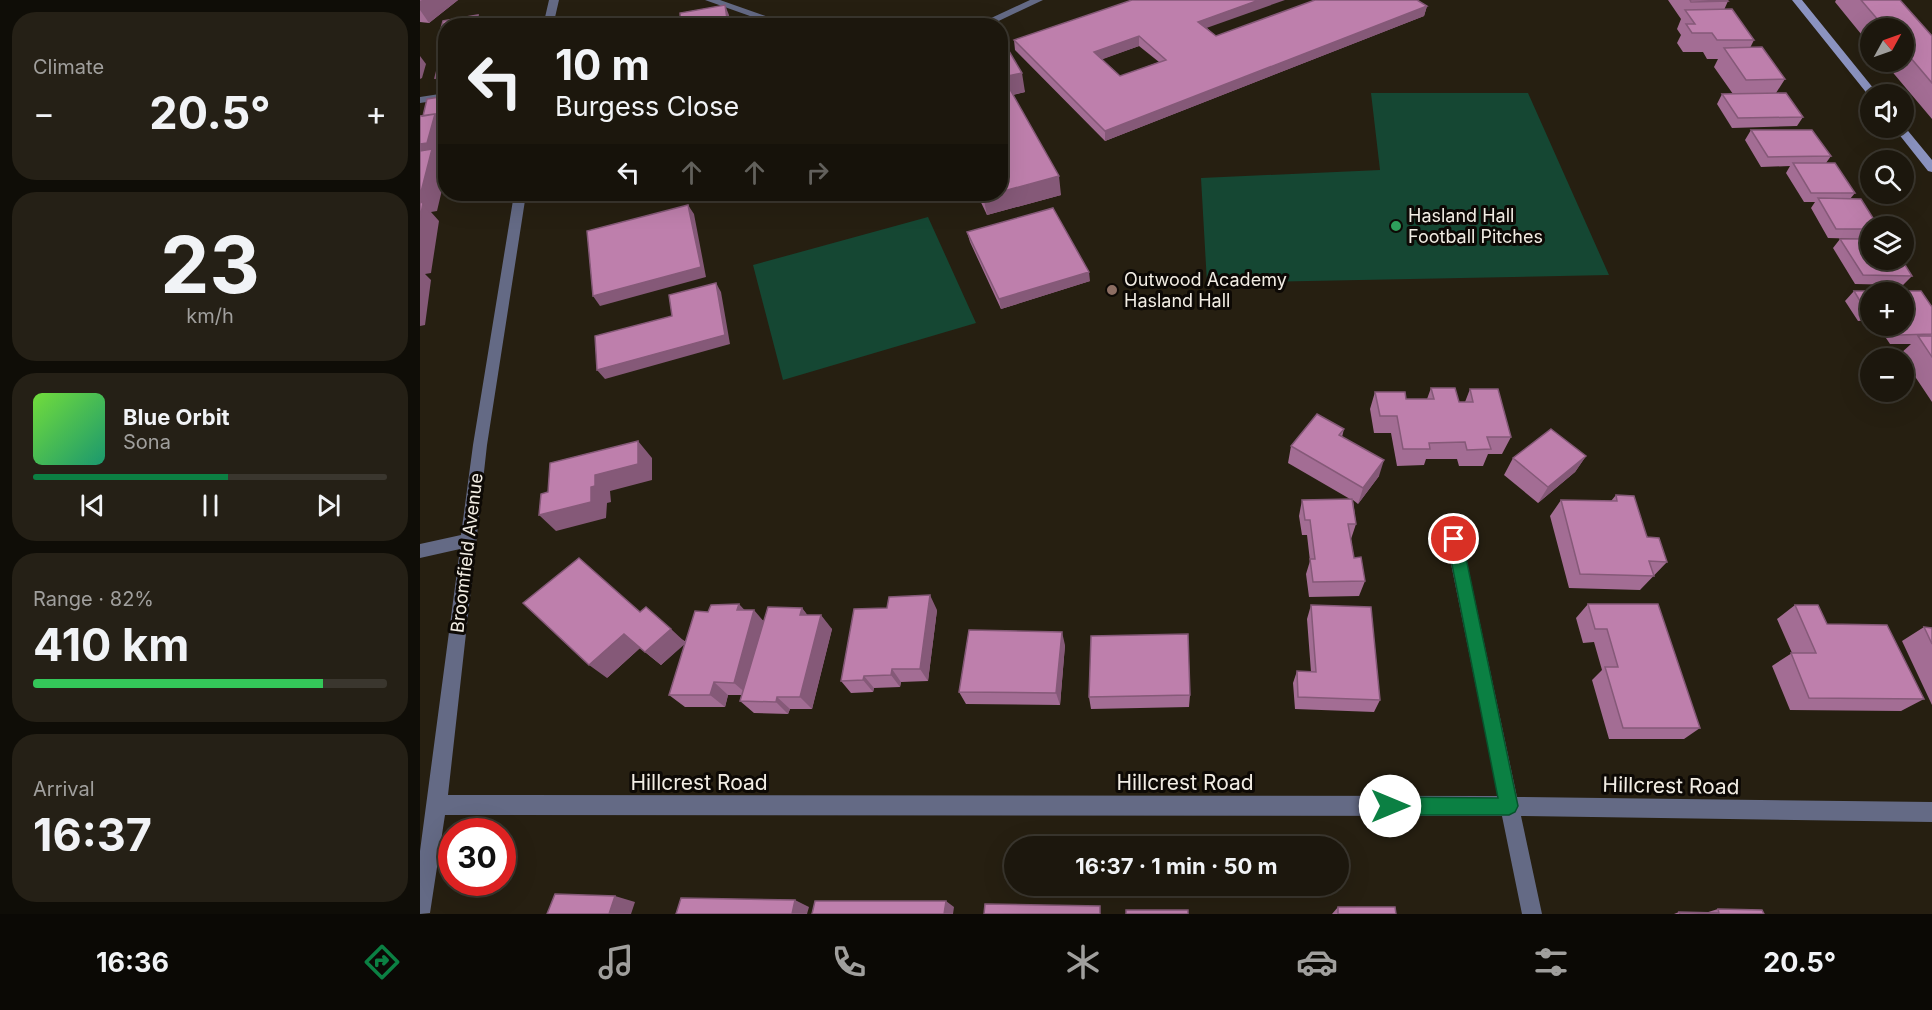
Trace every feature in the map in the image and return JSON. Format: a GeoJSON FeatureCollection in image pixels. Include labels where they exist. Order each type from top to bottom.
{"type":"FeatureCollection","features":[{"type":"Feature","properties":{"kind":"main road"},"geometry":{"type":"LineString","coordinates":[[1797,0],[1865,84]]}},
{"type":"Feature","properties":{"kind":"main road"},"geometry":{"type":"LineString","coordinates":[[1907,138],[1932,168]]}},
{"type":"Feature","properties":{"kind":"street"},"geometry":{"type":"LineString","coordinates":[[550,18],[554,0]]}},
{"type":"Feature","properties":{"kind":"street"},"geometry":{"type":"LineString","coordinates":[[710,0],[765,18]]}},
{"type":"Feature","properties":{"kind":"street"},"geometry":{"type":"LineString","coordinates":[[998,18],[1038,0]]}},
{"type":"Feature","properties":{"kind":"street"},"geometry":{"type":"LineString","coordinates":[[420,100],[438,97]]}},
{"type":"Feature","properties":{"kind":"street","name":"Broomfield Avenue"},"geometry":{"type":"LineString","coordinates":[[420,913],[437,805],[480,445],[519,201]]}},
{"type":"Feature","properties":{"kind":"street"},"geometry":{"type":"LineString","coordinates":[[1454,539],[1532,914]]}},
{"type":"Feature","properties":{"kind":"street"},"geometry":{"type":"LineString","coordinates":[[420,551],[469,540]]}},
{"type":"Feature","properties":{"kind":"street","name":"Hillcrest Road"},"geometry":{"type":"LineString","coordinates":[[437,805],[1509,806],[1932,812]]}},
{"type":"Feature","properties":{"kind":"green space","name":"Hasland Hall Football Pitches"},"geometry":{"type":"Polygon","coordinates":[[[1371,93],[1528,93],[1609,275],[1207,283],[1201,178],[1380,170],[1371,93]]]}},
{"type":"Feature","properties":{"kind":"green space"},"geometry":{"type":"Polygon","coordinates":[[[928,217],[976,323],[783,380],[753,265],[928,217]]]}},
{"type":"Feature","properties":{"kind":"building"},"geometry":{"type":"Polygon","coordinates":[[[1132,0],[1259,0],[1198,22],[1216,36],[1315,0],[1417,0],[1427,6],[1105,131],[1014,40],[1132,0]],[[1139,36],[1094,52],[1120,76],[1166,60],[1139,36]]]}},
{"type":"Feature","properties":{"kind":"building"},"geometry":{"type":"Polygon","coordinates":[[[1690,0],[1727,0],[1728,1],[1691,2],[1690,0]]]}},
{"type":"Feature","properties":{"kind":"building"},"geometry":{"type":"Polygon","coordinates":[[[1861,0],[1900,0],[1932,36],[1932,83],[1914,62],[1914,18],[1876,18],[1861,0]]]}},
{"type":"Feature","properties":{"kind":"building"},"geometry":{"type":"Polygon","coordinates":[[[725,5],[727,18],[680,18],[680,13],[725,5]]]}},
{"type":"Feature","properties":{"kind":"building"},"geometry":{"type":"Polygon","coordinates":[[[1732,9],[1754,40],[1717,40],[1712,33],[1692,33],[1686,24],[1695,24],[1685,10],[1732,9]]]}},
{"type":"Feature","properties":{"kind":"building"},"geometry":{"type":"Polygon","coordinates":[[[478,15],[477,18],[460,18],[478,15]]]}},
{"type":"Feature","properties":{"kind":"building"},"geometry":{"type":"Polygon","coordinates":[[[1762,47],[1785,79],[1746,80],[1724,48],[1762,47]]]}},
{"type":"Feature","properties":{"kind":"building"},"geometry":{"type":"Polygon","coordinates":[[[1008,49],[1022,73],[1008,76],[1008,49]]]}},
{"type":"Feature","properties":{"kind":"building"},"geometry":{"type":"Polygon","coordinates":[[[1008,86],[1059,176],[1008,190],[1008,86]]]}},
{"type":"Feature","properties":{"kind":"building"},"geometry":{"type":"Polygon","coordinates":[[[1786,93],[1803,117],[1738,118],[1722,94],[1786,93]]]}},
{"type":"Feature","properties":{"kind":"building"},"geometry":{"type":"Polygon","coordinates":[[[438,97],[438,118],[435,114],[423,116],[427,99],[438,97]]]}},
{"type":"Feature","properties":{"kind":"building"},"geometry":{"type":"Polygon","coordinates":[[[435,114],[427,143],[420,144],[420,116],[435,114]]]}},
{"type":"Feature","properties":{"kind":"building"},"geometry":{"type":"Polygon","coordinates":[[[1751,130],[1812,130],[1831,156],[1768,157],[1751,130]]]}},
{"type":"Feature","properties":{"kind":"building"},"geometry":{"type":"Polygon","coordinates":[[[432,149],[421,192],[420,192],[420,151],[432,149]]]}},
{"type":"Feature","properties":{"kind":"building"},"geometry":{"type":"Polygon","coordinates":[[[1793,163],[1835,163],[1855,193],[1811,193],[1793,163]]]}},
{"type":"Feature","properties":{"kind":"building"},"geometry":{"type":"Polygon","coordinates":[[[1818,198],[1860,199],[1860,204],[1864,204],[1872,216],[1860,216],[1860,229],[1836,229],[1818,198]]]}},
{"type":"Feature","properties":{"kind":"building"},"geometry":{"type":"Polygon","coordinates":[[[423,202],[420,220],[420,203],[423,202]]]}},
{"type":"Feature","properties":{"kind":"building"},"geometry":{"type":"Polygon","coordinates":[[[688,205],[701,267],[593,296],[587,231],[688,205]]]}},
{"type":"Feature","properties":{"kind":"building"},"geometry":{"type":"Polygon","coordinates":[[[1053,208],[1089,272],[999,299],[967,232],[1053,208]]]}},
{"type":"Feature","properties":{"kind":"building"},"geometry":{"type":"Polygon","coordinates":[[[1840,239],[1860,239],[1860,270],[1908,270],[1912,276],[1863,275],[1840,239]]]}},
{"type":"Feature","properties":{"kind":"building"},"geometry":{"type":"Polygon","coordinates":[[[716,283],[725,335],[597,370],[595,336],[672,316],[669,295],[716,283]]]}},
{"type":"Feature","properties":{"kind":"building"},"geometry":{"type":"Polygon","coordinates":[[[1854,291],[1860,291],[1860,301],[1854,291]]]}},
{"type":"Feature","properties":{"kind":"building"},"geometry":{"type":"Polygon","coordinates":[[[1914,291],[1921,291],[1932,307],[1932,334],[1914,335],[1914,291]]]}},
{"type":"Feature","properties":{"kind":"building"},"geometry":{"type":"Polygon","coordinates":[[[1918,336],[1932,336],[1932,357],[1918,336]]]}},
{"type":"Feature","properties":{"kind":"building"},"geometry":{"type":"Polygon","coordinates":[[[1431,388],[1455,388],[1459,402],[1473,402],[1470,389],[1498,389],[1511,437],[1487,437],[1491,449],[1467,450],[1465,442],[1429,443],[1430,449],[1403,449],[1397,416],[1380,416],[1375,392],[1405,392],[1406,399],[1434,399],[1431,388]]]}},
{"type":"Feature","properties":{"kind":"building"},"geometry":{"type":"Polygon","coordinates":[[[1317,414],[1344,429],[1339,435],[1384,460],[1363,488],[1291,446],[1317,414]]]}},
{"type":"Feature","properties":{"kind":"building"},"geometry":{"type":"Polygon","coordinates":[[[1551,429],[1586,456],[1548,487],[1513,458],[1551,429]]]}},
{"type":"Feature","properties":{"kind":"building"},"geometry":{"type":"Polygon","coordinates":[[[638,441],[638,464],[595,475],[595,486],[591,487],[591,502],[539,515],[541,494],[548,492],[550,463],[638,441]]]}},
{"type":"Feature","properties":{"kind":"building"},"geometry":{"type":"Polygon","coordinates":[[[1616,495],[1634,496],[1647,537],[1659,538],[1667,562],[1649,561],[1654,576],[1580,574],[1561,500],[1617,501],[1616,495]]]}},
{"type":"Feature","properties":{"kind":"building"},"geometry":{"type":"Polygon","coordinates":[[[1352,499],[1356,524],[1348,524],[1354,558],[1361,557],[1365,581],[1313,582],[1310,559],[1315,559],[1310,520],[1305,520],[1302,500],[1352,499]]]}},
{"type":"Feature","properties":{"kind":"building"},"geometry":{"type":"Polygon","coordinates":[[[579,558],[640,612],[646,607],[671,629],[645,652],[624,634],[589,665],[523,603],[579,558]]]}},
{"type":"Feature","properties":{"kind":"building"},"geometry":{"type":"Polygon","coordinates":[[[930,595],[920,669],[892,669],[891,675],[864,676],[863,680],[841,681],[854,609],[887,608],[889,597],[930,595]]]}},
{"type":"Feature","properties":{"kind":"building"},"geometry":{"type":"Polygon","coordinates":[[[739,604],[737,610],[754,610],[734,683],[714,682],[710,695],[669,695],[695,611],[708,612],[711,605],[739,604]]]}},
{"type":"Feature","properties":{"kind":"building"},"geometry":{"type":"Polygon","coordinates":[[[1588,604],[1658,604],[1700,728],[1623,728],[1605,667],[1618,667],[1607,629],[1595,629],[1588,604]]]}},
{"type":"Feature","properties":{"kind":"building"},"geometry":{"type":"Polygon","coordinates":[[[1311,605],[1371,607],[1380,700],[1298,697],[1297,671],[1316,672],[1311,605]]]}},
{"type":"Feature","properties":{"kind":"building"},"geometry":{"type":"Polygon","coordinates":[[[1795,605],[1818,605],[1827,624],[1887,625],[1924,699],[1809,698],[1791,653],[1816,653],[1795,605]]]}},
{"type":"Feature","properties":{"kind":"building"},"geometry":{"type":"Polygon","coordinates":[[[768,607],[802,608],[800,615],[821,615],[800,697],[777,697],[776,702],[740,701],[768,607]]]}},
{"type":"Feature","properties":{"kind":"building"},"geometry":{"type":"Polygon","coordinates":[[[1924,627],[1932,628],[1932,644],[1924,627]]]}},
{"type":"Feature","properties":{"kind":"building"},"geometry":{"type":"Polygon","coordinates":[[[969,630],[1062,632],[1056,693],[959,692],[969,630]]]}},
{"type":"Feature","properties":{"kind":"building"},"geometry":{"type":"Polygon","coordinates":[[[1188,634],[1190,695],[1089,697],[1091,636],[1188,634]]]}},
{"type":"Feature","properties":{"kind":"building"},"geometry":{"type":"Polygon","coordinates":[[[555,894],[615,896],[609,914],[547,914],[555,894]]]}},
{"type":"Feature","properties":{"kind":"building"},"geometry":{"type":"Polygon","coordinates":[[[681,898],[795,900],[792,914],[676,914],[681,898]]]}},
{"type":"Feature","properties":{"kind":"building"},"geometry":{"type":"Polygon","coordinates":[[[815,901],[946,901],[944,914],[812,914],[815,901]]]}},
{"type":"Feature","properties":{"kind":"building"},"geometry":{"type":"Polygon","coordinates":[[[985,904],[1100,906],[1100,914],[984,914],[985,904]]]}},
{"type":"Feature","properties":{"kind":"building"},"geometry":{"type":"Polygon","coordinates":[[[1338,907],[1395,907],[1396,914],[1338,914],[1338,907]]]}},
{"type":"Feature","properties":{"kind":"building"},"geometry":{"type":"Polygon","coordinates":[[[1718,909],[1762,910],[1764,914],[1680,914],[1679,912],[1719,913],[1718,909]]]}},
{"type":"Feature","properties":{"kind":"building"},"geometry":{"type":"Polygon","coordinates":[[[1126,910],[1188,910],[1188,914],[1126,914],[1126,910]]]}},
{"type":"Feature","properties":{"kind":"place","name":"Hasland Hall Football Pitches"},"geometry":{"type":"Point","coordinates":[1396,226]}},
{"type":"Feature","properties":{"kind":"place","name":"Outwood Academy Hasland Hall"},"geometry":{"type":"Point","coordinates":[1112,290]}},
{"type":"Feature","properties":{"kind":"route"},"geometry":{"type":"LineString","coordinates":[[1390,806],[1509,806],[1454,539]]}}]}
